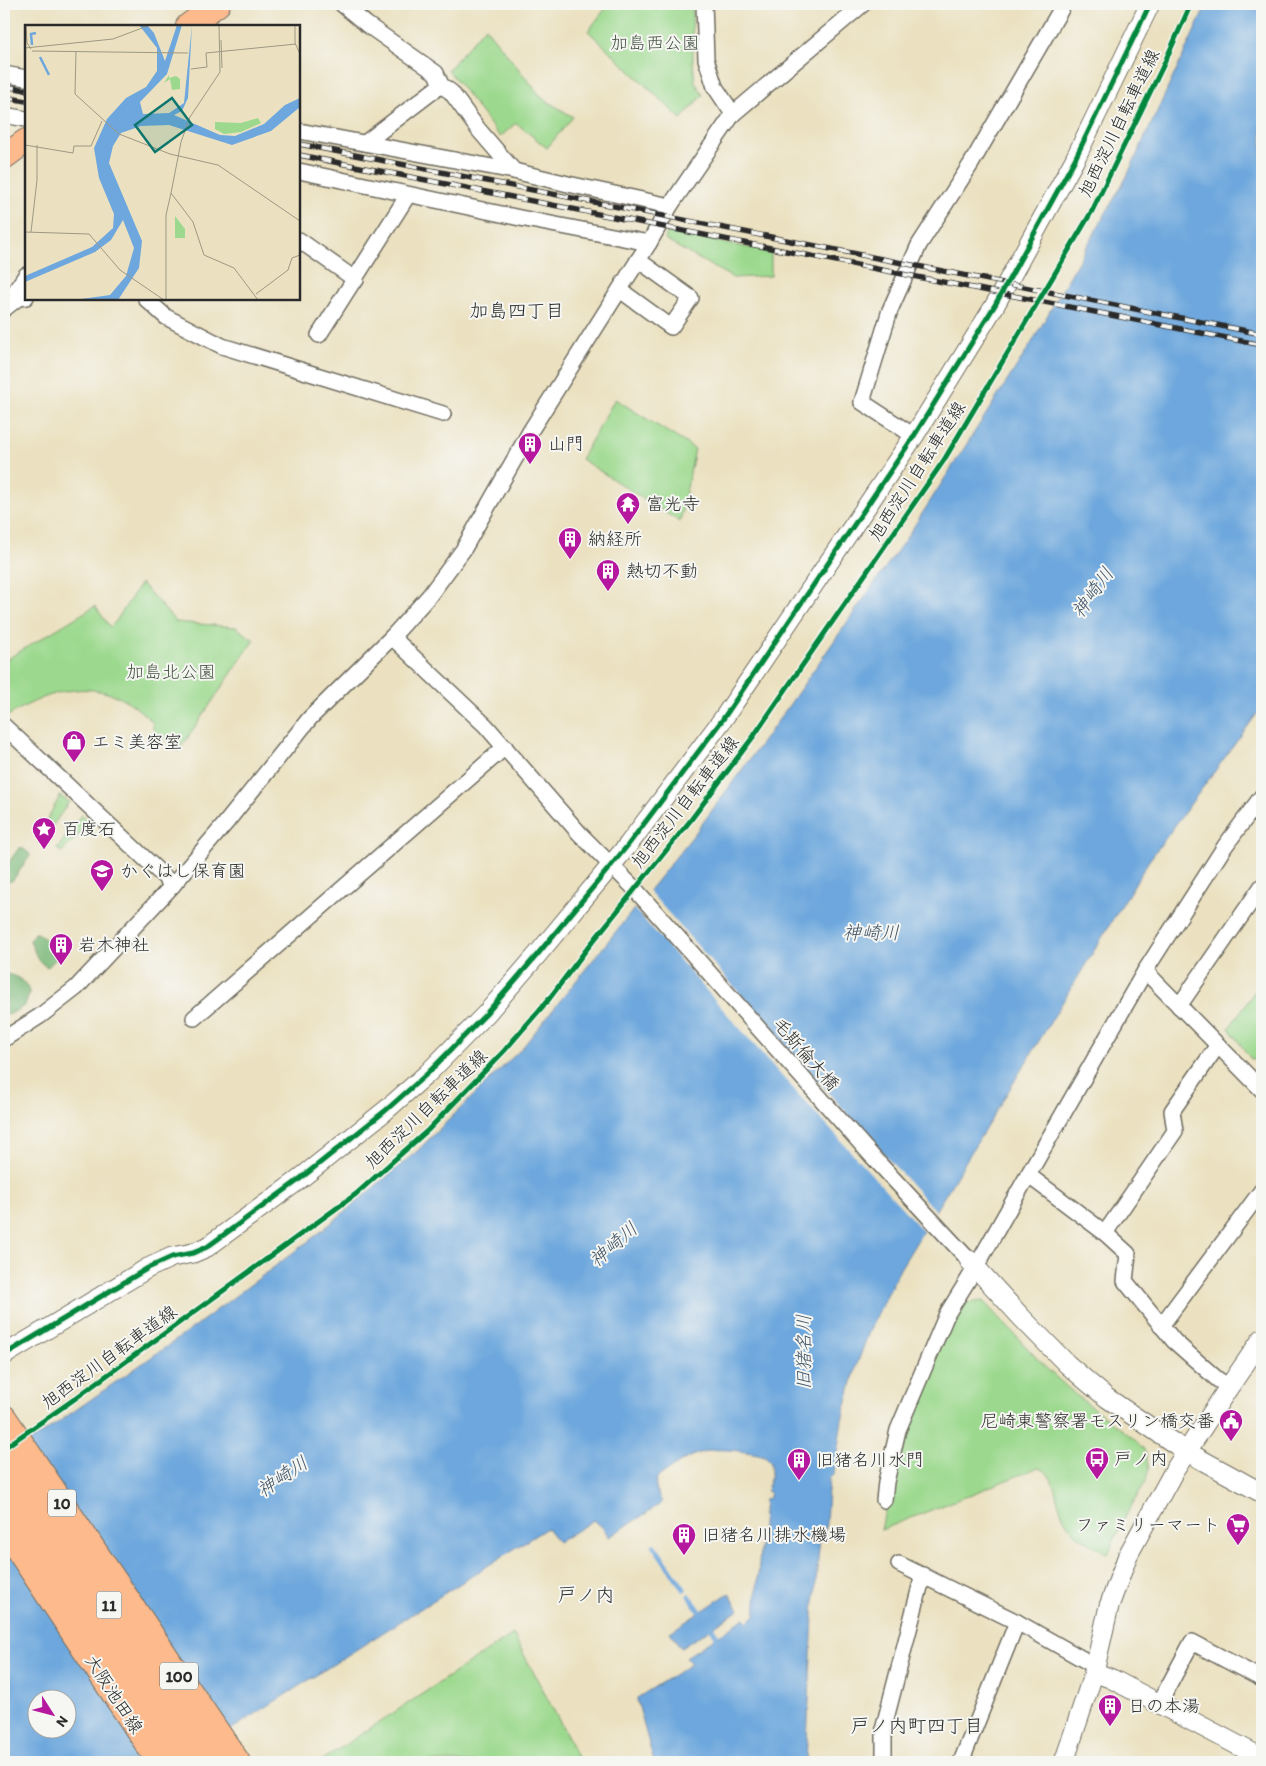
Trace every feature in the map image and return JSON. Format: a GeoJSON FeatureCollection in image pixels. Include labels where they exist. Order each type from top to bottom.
{"type":"FeatureCollection","features":[{"type":"Feature","properties":{"kind":"highway","name":"11"},"geometry":{"type":"LineString","coordinates":[[4,1447],[214,1762]]}},
{"type":"Feature","properties":{"kind":"highway","name":"11"},"geometry":{"type":"LineString","coordinates":[[4,1488],[187,1762]]}},
{"type":"Feature","properties":{"kind":"main road"},"geometry":{"type":"LineString","coordinates":[[189,25],[218,4]]}},
{"type":"Feature","properties":{"kind":"main road"},"geometry":{"type":"LineString","coordinates":[[4,157],[25,142]]}},
{"type":"Feature","properties":{"kind":"main road","name":"10"},"geometry":{"type":"LineString","coordinates":[[4,1417],[120,1589]]}},
{"type":"Feature","properties":{"kind":"main road","name":"大阪池田線"},"geometry":{"type":"LineString","coordinates":[[4,1530],[159,1762]]}},
{"type":"Feature","properties":{"kind":"main road","name":"100"},"geometry":{"type":"LineString","coordinates":[[120,1589],[238,1762]]}},
{"type":"Feature","properties":{"kind":"street"},"geometry":{"type":"LineString","coordinates":[[342,4],[366,24],[436,73],[442,85],[451,92],[478,129],[514,171]]}},
{"type":"Feature","properties":{"kind":"street"},"geometry":{"type":"LineString","coordinates":[[704,4],[706,59],[715,87],[733,114]]}},
{"type":"Feature","properties":{"kind":"street"},"geometry":{"type":"LineString","coordinates":[[8,1033],[40,1016],[76,988],[172,885],[225,824],[310,718],[429,596],[463,550],[531,430],[620,290],[670,206],[733,114],[863,4]]}},
{"type":"Feature","properties":{"kind":"street"},"geometry":{"type":"LineString","coordinates":[[914,436],[862,402],[890,310],[919,245],[970,164],[1064,4]]}},
{"type":"Feature","properties":{"kind":"street"},"geometry":{"type":"LineString","coordinates":[[4,1355],[148,1268],[172,1257],[193,1253],[207,1247],[296,1182],[385,1111],[428,1073],[479,1021],[614,869],[628,845],[723,719],[914,436],[995,305],[1075,158],[1150,4]]}},
{"type":"Feature","properties":{"kind":"street"},"geometry":{"type":"LineString","coordinates":[[4,74],[25,78]]}},
{"type":"Feature","properties":{"kind":"street"},"geometry":{"type":"LineString","coordinates":[[365,143],[442,85]]}},
{"type":"Feature","properties":{"kind":"street"},"geometry":{"type":"LineString","coordinates":[[4,114],[25,119]]}},
{"type":"Feature","properties":{"kind":"street"},"geometry":{"type":"LineString","coordinates":[[300,131],[514,171],[670,206]]}},
{"type":"Feature","properties":{"kind":"street"},"geometry":{"type":"LineString","coordinates":[[306,172],[408,195],[649,243]]}},
{"type":"Feature","properties":{"kind":"street"},"geometry":{"type":"LineString","coordinates":[[319,336],[408,195]]}},
{"type":"Feature","properties":{"kind":"street"},"geometry":{"type":"LineString","coordinates":[[300,241],[356,280]]}},
{"type":"Feature","properties":{"kind":"street"},"geometry":{"type":"LineString","coordinates":[[620,290],[671,327],[691,298],[638,260]]}},
{"type":"Feature","properties":{"kind":"street"},"geometry":{"type":"LineString","coordinates":[[4,309],[22,298],[16,290],[25,276]]}},
{"type":"Feature","properties":{"kind":"street"},"geometry":{"type":"LineString","coordinates":[[147,300],[166,317],[222,346],[444,414]]}},
{"type":"Feature","properties":{"kind":"street","name":"毛斯倫大橋"},"geometry":{"type":"LineString","coordinates":[[392,636],[486,726],[580,834],[644,900],[872,1156],[973,1263]]}},
{"type":"Feature","properties":{"kind":"street"},"geometry":{"type":"LineString","coordinates":[[4,726],[172,885]]}},
{"type":"Feature","properties":{"kind":"street"},"geometry":{"type":"LineString","coordinates":[[194,1018],[505,747]]}},
{"type":"Feature","properties":{"kind":"street"},"geometry":{"type":"LineString","coordinates":[[884,1500],[886,1482],[898,1430],[947,1314],[973,1263],[1028,1175],[1145,971],[1225,846],[1262,796]]}},
{"type":"Feature","properties":{"kind":"street"},"geometry":{"type":"LineString","coordinates":[[1179,1006],[1262,886]]}},
{"type":"Feature","properties":{"kind":"street"},"geometry":{"type":"LineString","coordinates":[[1145,971],[1262,1090]]}},
{"type":"Feature","properties":{"kind":"street"},"geometry":{"type":"LineString","coordinates":[[1105,1232],[1175,1131],[1172,1111],[1218,1046]]}},
{"type":"Feature","properties":{"kind":"street"},"geometry":{"type":"LineString","coordinates":[[1028,1175],[1105,1232],[1128,1254],[1125,1281],[1174,1341],[1217,1379],[1229,1387]]}},
{"type":"Feature","properties":{"kind":"street"},"geometry":{"type":"LineString","coordinates":[[1161,1326],[1262,1190]]}},
{"type":"Feature","properties":{"kind":"street"},"geometry":{"type":"LineString","coordinates":[[973,1263],[1022,1318],[1074,1370],[1107,1398],[1187,1452],[1262,1493]]}},
{"type":"Feature","properties":{"kind":"street"},"geometry":{"type":"LineString","coordinates":[[1064,1762],[1094,1669],[1109,1606],[1128,1555],[1174,1472],[1262,1339]]}},
{"type":"Feature","properties":{"kind":"street"},"geometry":{"type":"LineString","coordinates":[[899,1564],[1017,1622],[1094,1669],[1259,1756]]}},
{"type":"Feature","properties":{"kind":"street"},"geometry":{"type":"LineString","coordinates":[[884,1762],[884,1726],[923,1575]]}},
{"type":"Feature","properties":{"kind":"street"},"geometry":{"type":"LineString","coordinates":[[961,1762],[1017,1622]]}},
{"type":"Feature","properties":{"kind":"street"},"geometry":{"type":"LineString","coordinates":[[1159,1704],[1192,1642],[1262,1679]]}},
{"type":"Feature","properties":{"kind":"green space","name":"加島西公園"},"geometry":{"type":"Polygon","coordinates":[[[609,4],[630,4],[637,9],[643,4],[692,4],[695,82],[703,95],[681,119],[588,31],[609,4]]]}},
{"type":"Feature","properties":{"kind":"green space"},"geometry":{"type":"Polygon","coordinates":[[[485,27],[542,98],[573,117],[547,148],[516,123],[500,137],[448,70],[485,27]]]}},
{"type":"Feature","properties":{"kind":"green space"},"geometry":{"type":"Polygon","coordinates":[[[667,232],[771,252],[771,276],[733,278],[665,240],[667,232]]]}},
{"type":"Feature","properties":{"kind":"green space"},"geometry":{"type":"Polygon","coordinates":[[[615,399],[695,449],[680,522],[581,459],[615,399]]]}},
{"type":"Feature","properties":{"kind":"green space","name":"加島北公園"},"geometry":{"type":"Polygon","coordinates":[[[141,583],[176,622],[236,627],[254,640],[178,752],[153,729],[152,721],[125,700],[109,693],[94,690],[64,692],[35,702],[6,717],[4,715],[4,661],[95,606],[110,627],[141,583]]]}},
{"type":"Feature","properties":{"kind":"green space"},"geometry":{"type":"Polygon","coordinates":[[[60,796],[69,802],[44,838],[39,834],[60,796]]]}},
{"type":"Feature","properties":{"kind":"green space"},"geometry":{"type":"Polygon","coordinates":[[[81,815],[91,822],[62,852],[57,849],[81,815]]]}},
{"type":"Feature","properties":{"kind":"green space"},"geometry":{"type":"Polygon","coordinates":[[[19,848],[29,853],[30,856],[13,880],[9,882],[4,878],[4,869],[19,848]]]}},
{"type":"Feature","properties":{"kind":"green space"},"geometry":{"type":"Polygon","coordinates":[[[34,933],[38,933],[60,953],[48,967],[39,960],[33,949],[30,941],[34,933]]]}},
{"type":"Feature","properties":{"kind":"green space"},"geometry":{"type":"Polygon","coordinates":[[[4,974],[12,975],[24,982],[29,994],[24,1006],[12,1013],[4,1014],[4,974]]]}},
{"type":"Feature","properties":{"kind":"green space"},"geometry":{"type":"Polygon","coordinates":[[[1262,981],[1262,1064],[1250,1058],[1229,1028],[1262,981]]]}},
{"type":"Feature","properties":{"kind":"green space"},"geometry":{"type":"Polygon","coordinates":[[[983,1301],[1048,1370],[1076,1395],[1133,1438],[1146,1454],[1149,1469],[1145,1483],[1125,1517],[1108,1554],[1086,1541],[1071,1529],[1061,1512],[1051,1478],[1045,1471],[1037,1468],[881,1530],[910,1425],[938,1350],[950,1326],[965,1303],[983,1301]]]}},
{"type":"Feature","properties":{"kind":"green space"},"geometry":{"type":"Polygon","coordinates":[[[513,1634],[568,1737],[579,1762],[319,1762],[513,1634]]]}},
{"type":"Feature","properties":{"kind":"water"},"geometry":{"type":"Polygon","coordinates":[[[1207,4],[1262,4],[1262,707],[1148,862],[900,1269],[870,1329],[856,1367],[842,1420],[834,1474],[829,1478],[825,1534],[820,1538],[813,1615],[806,1762],[654,1762],[637,1698],[691,1664],[686,1657],[745,1618],[748,1622],[755,1615],[764,1499],[769,1498],[770,1492],[767,1491],[771,1464],[766,1457],[760,1455],[712,1450],[702,1452],[682,1461],[658,1477],[656,1487],[662,1503],[609,1537],[594,1520],[558,1542],[547,1528],[180,1762],[4,1762],[4,1460],[186,1333],[318,1234],[415,1153],[522,1048],[696,832],[780,718],[909,534],[1031,344],[1127,176],[1207,4]]]}},
{"type":"Feature","properties":{"kind":"water"},"geometry":{"type":"Polygon","coordinates":[[[729,1593],[739,1610],[681,1648],[670,1632],[729,1593]]]}},
{"type":"Feature","properties":{"kind":"pier"},"geometry":{"type":"Polygon","coordinates":[[[647,889],[937,1213],[925,1233],[779,1073],[633,907],[647,889]]]}},
{"type":"Feature","properties":{"kind":"waterway"},"geometry":{"type":"LineString","coordinates":[[654,1546],[684,1589]]}},
{"type":"Feature","properties":{"kind":"waterway"},"geometry":{"type":"LineString","coordinates":[[689,1596],[704,1617]]}},
{"type":"Feature","properties":{"kind":"waterway"},"geometry":{"type":"LineString","coordinates":[[709,1624],[717,1636],[718,1643]]}},
{"type":"Feature","properties":{"kind":"railway"},"geometry":{"type":"LineString","coordinates":[[4,86],[25,90]]}},
{"type":"Feature","properties":{"kind":"railway"},"geometry":{"type":"LineString","coordinates":[[4,97],[25,101]]}},
{"type":"Feature","properties":{"kind":"railway"},"geometry":{"type":"LineString","coordinates":[[300,144],[1262,334]]}},
{"type":"Feature","properties":{"kind":"railway"},"geometry":{"type":"LineString","coordinates":[[300,155],[1262,345]]}},
{"type":"Feature","properties":{"kind":"cycle path","name":"旭西淀川自転車道線"},"geometry":{"type":"LineString","coordinates":[[4,1355],[148,1268],[172,1257],[193,1253],[207,1247],[296,1182],[385,1111],[428,1073],[486,1014],[537,955],[628,845],[723,719],[914,436],[995,305],[1075,159],[1150,4]]}},
{"type":"Feature","properties":{"kind":"cycle path","name":"旭西淀川自転車道線"},"geometry":{"type":"LineString","coordinates":[[4,1448],[356,1194],[428,1130],[504,1051],[549,999],[690,821],[753,737],[944,460],[1092,211],[1191,4]]}},
{"type":"Feature","properties":{"kind":"place","name":"山門"},"geometry":{"type":"Point","coordinates":[530,465]}},
{"type":"Feature","properties":{"kind":"place","name":"富光寺"},"geometry":{"type":"Point","coordinates":[628,525]}},
{"type":"Feature","properties":{"kind":"place","name":"納経所"},"geometry":{"type":"Point","coordinates":[570,560]}},
{"type":"Feature","properties":{"kind":"place","name":"熱切不動"},"geometry":{"type":"Point","coordinates":[608,592]}},
{"type":"Feature","properties":{"kind":"place","name":"エミ美容室"},"geometry":{"type":"Point","coordinates":[74,763]}},
{"type":"Feature","properties":{"kind":"place","name":"百度石"},"geometry":{"type":"Point","coordinates":[44,850]}},
{"type":"Feature","properties":{"kind":"place","name":"かぐはし保育園"},"geometry":{"type":"Point","coordinates":[102,892]}},
{"type":"Feature","properties":{"kind":"place","name":"岩木神社"},"geometry":{"type":"Point","coordinates":[61,966]}},
{"type":"Feature","properties":{"kind":"place","name":"尼崎東警察署モスリン橋交番"},"geometry":{"type":"Point","coordinates":[1231,1442]}},
{"type":"Feature","properties":{"kind":"place","name":"戸ノ内"},"geometry":{"type":"Point","coordinates":[1097,1480]}},
{"type":"Feature","properties":{"kind":"place","name":"旧猪名川水門"},"geometry":{"type":"Point","coordinates":[799,1481]}},
{"type":"Feature","properties":{"kind":"place","name":"ファミリーマート"},"geometry":{"type":"Point","coordinates":[1238,1546]}},
{"type":"Feature","properties":{"kind":"place","name":"旧猪名川排水機場"},"geometry":{"type":"Point","coordinates":[684,1556]}},
{"type":"Feature","properties":{"kind":"place","name":"日の本湯"},"geometry":{"type":"Point","coordinates":[1110,1727]}},
{"type":"Feature","properties":{"kind":"district","name":"加島四丁目"},"geometry":{"type":"Point","coordinates":[517,310]}},
{"type":"Feature","properties":{"kind":"district","name":"戸ノ内"},"geometry":{"type":"Point","coordinates":[586,1594]}},
{"type":"Feature","properties":{"kind":"district","name":"戸ノ内町四丁目"},"geometry":{"type":"Point","coordinates":[917,1725]}},
{"type":"Feature","properties":{"kind":"water label","name":"神崎川"},"geometry":{"type":"Point","coordinates":[1092,592]}},
{"type":"Feature","properties":{"kind":"water label","name":"神崎川"},"geometry":{"type":"Point","coordinates":[871,932]}},
{"type":"Feature","properties":{"kind":"water label","name":"神崎川"},"geometry":{"type":"Point","coordinates":[613,1244]}},
{"type":"Feature","properties":{"kind":"water label","name":"旧猪名川"},"geometry":{"type":"Point","coordinates":[803,1352]}},
{"type":"Feature","properties":{"kind":"water label","name":"神崎川"},"geometry":{"type":"Point","coordinates":[282,1476]}}]}
